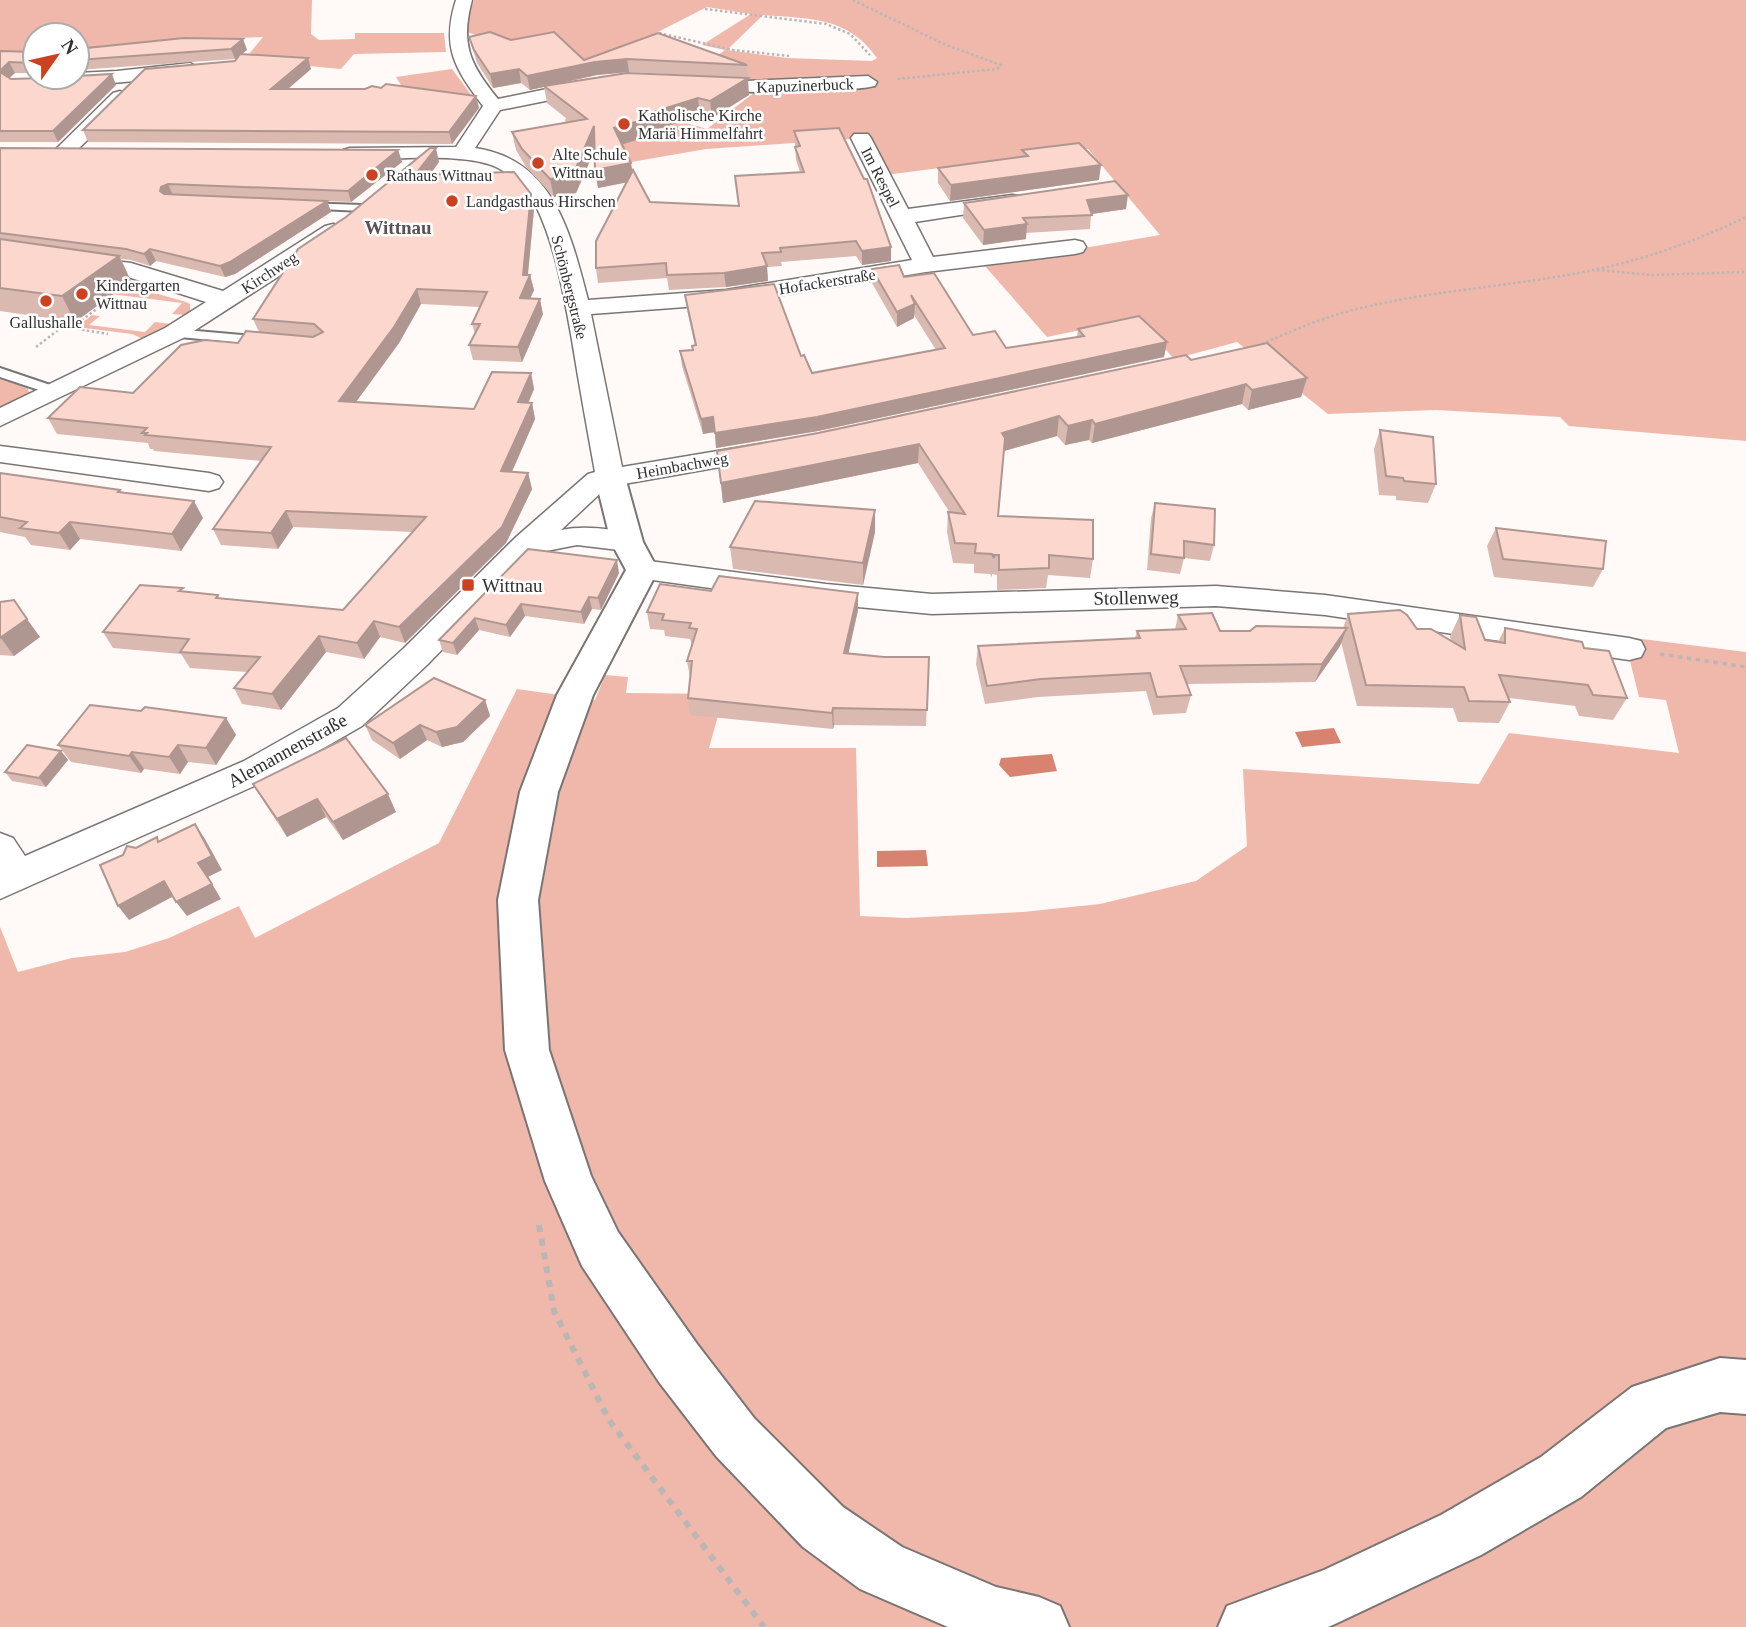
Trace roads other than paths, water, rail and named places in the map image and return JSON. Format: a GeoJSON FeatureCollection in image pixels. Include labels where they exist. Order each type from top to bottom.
{"type":"FeatureCollection","features":[{"type":"Feature","properties":{"kind":"street"},"geometry":{"type":"LineString","coordinates":[[464,0],[457,18],[455,36],[465,69],[493,106]]}},
{"type":"Feature","properties":{"kind":"street"},"geometry":{"type":"LineString","coordinates":[[91,78],[211,67]]}},
{"type":"Feature","properties":{"kind":"street"},"geometry":{"type":"LineString","coordinates":[[64,152],[142,73]]}},
{"type":"Feature","properties":{"kind":"street"},"geometry":{"type":"LineString","coordinates":[[463,153],[470,137],[493,106],[618,82]]}},
{"type":"Feature","properties":{"kind":"street","name":"Kapuzinerbuck"},"geometry":{"type":"LineString","coordinates":[[677,83],[746,87],[868,82]]}},
{"type":"Feature","properties":{"kind":"street","name":"Im Respel"},"geometry":{"type":"LineString","coordinates":[[861,138],[926,265]]}},
{"type":"Feature","properties":{"kind":"street"},"geometry":{"type":"LineString","coordinates":[[40,152],[90,152]]}},
{"type":"Feature","properties":{"kind":"street","name":"Schönbergstraße"},"geometry":{"type":"LineString","coordinates":[[330,154],[463,153],[486,156],[505,163],[530,183],[546,205],[558,236],[578,308],[610,477]]}},
{"type":"Feature","properties":{"kind":"street"},"geometry":{"type":"LineString","coordinates":[[401,176],[426,155]]}},
{"type":"Feature","properties":{"kind":"street","name":"Kirchweg"},"geometry":{"type":"LineString","coordinates":[[0,418],[174,333],[341,225],[382,192]]}},
{"type":"Feature","properties":{"kind":"street","name":"Im Respel"},"geometry":{"type":"LineString","coordinates":[[901,217],[1034,198]]}},
{"type":"Feature","properties":{"kind":"street","name":"Hofackerstraße"},"geometry":{"type":"LineString","coordinates":[[578,308],[726,297],[926,265],[1075,247]]}},
{"type":"Feature","properties":{"kind":"street"},"geometry":{"type":"LineString","coordinates":[[0,253],[131,270],[226,300]]}},
{"type":"Feature","properties":{"kind":"street","name":"Heimbachweg"},"geometry":{"type":"LineString","coordinates":[[610,477],[792,447]]}},
{"type":"Feature","properties":{"kind":"street"},"geometry":{"type":"LineString","coordinates":[[0,454],[209,482]]}},
{"type":"Feature","properties":{"kind":"street"},"geometry":{"type":"LineString","coordinates":[[610,477],[634,556],[575,695],[539,792],[518,900],[527,1050],[569,1181],[600,1249],[678,1363],[736,1437],[824,1527],[881,1568],[915,1584],[996,1617],[1039,1627]]}},
{"type":"Feature","properties":{"kind":"street","name":"Alemannenstraße"},"geometry":{"type":"LineString","coordinates":[[6,869],[257,769],[350,717],[416,656],[526,545],[598,480],[610,477]]}},
{"type":"Feature","properties":{"kind":"street"},"geometry":{"type":"LineString","coordinates":[[526,545],[577,536],[634,556]]}},
{"type":"Feature","properties":{"kind":"street","name":"Stollenweg"},"geometry":{"type":"LineString","coordinates":[[634,556],[826,594],[933,604],[1103,597],[1229,597],[1325,605],[1629,649]]}},
{"type":"Feature","properties":{"kind":"street"},"geometry":{"type":"LineString","coordinates":[[1248,1627],[1335,1595],[1461,1535],[1562,1477],[1651,1406],[1720,1385],[1746,1387]]}},
{"type":"Feature","properties":{"kind":"lane"},"geometry":{"type":"LineString","coordinates":[[295,206],[362,208]]}},
{"type":"Feature","properties":{"kind":"lane"},"geometry":{"type":"LineString","coordinates":[[174,333],[279,342]]}},
{"type":"Feature","properties":{"kind":"lane"},"geometry":{"type":"LineString","coordinates":[[0,372],[57,392]]}},
{"type":"Feature","properties":{"kind":"place","name":"Katholische Kirche Mariä Himmelfahrt"},"geometry":{"type":"Point","coordinates":[624,124]}},
{"type":"Feature","properties":{"kind":"place","name":"Alte Schule Wittnau"},"geometry":{"type":"Point","coordinates":[538,163]}},
{"type":"Feature","properties":{"kind":"place","name":"Rathaus Wittnau"},"geometry":{"type":"Point","coordinates":[372,175]}},
{"type":"Feature","properties":{"kind":"place","name":"Landgasthaus Hirschen"},"geometry":{"type":"Point","coordinates":[452,201]}},
{"type":"Feature","properties":{"kind":"place","name":"Kindergarten Wittnau"},"geometry":{"type":"Point","coordinates":[82,294]}},
{"type":"Feature","properties":{"kind":"place","name":"Gallushalle"},"geometry":{"type":"Point","coordinates":[46,301]}},
{"type":"Feature","properties":{"kind":"place","name":"Wittnau"},"geometry":{"type":"Point","coordinates":[468,585]}},
{"type":"Feature","properties":{"kind":"district","name":"Wittnau"},"geometry":{"type":"Point","coordinates":[398,227]}}]}
